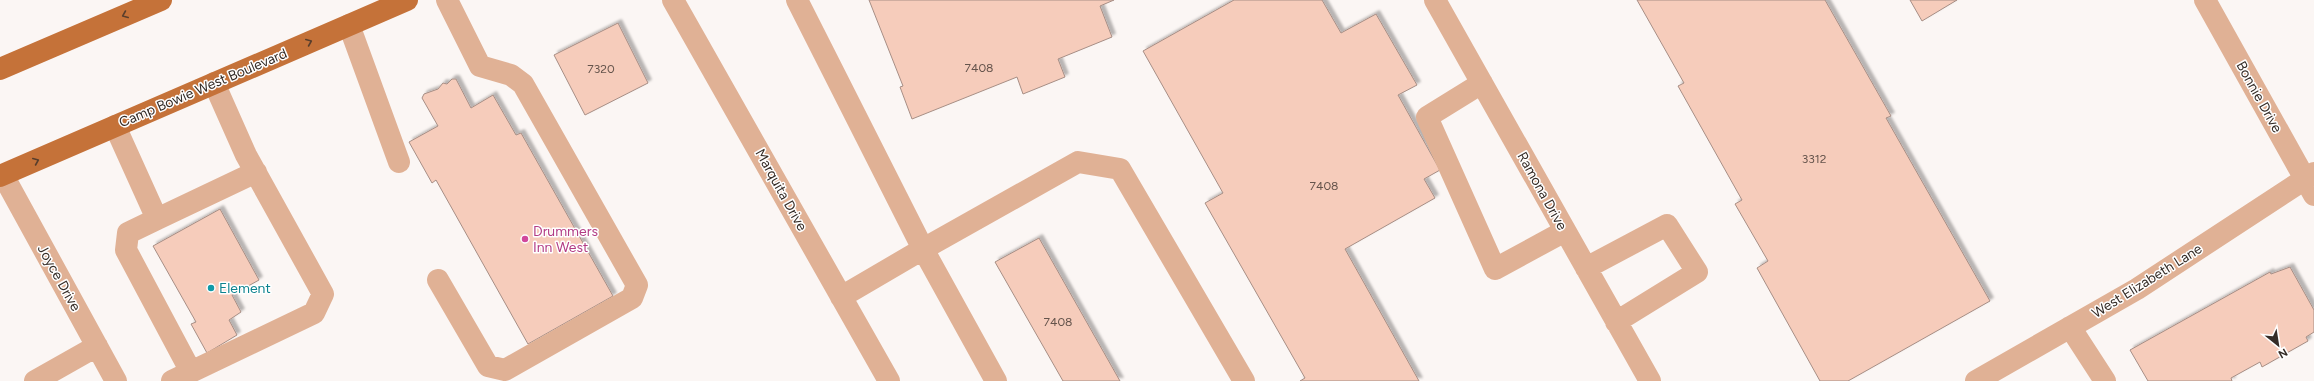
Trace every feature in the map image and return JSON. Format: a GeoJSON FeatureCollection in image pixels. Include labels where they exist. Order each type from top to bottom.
{"type":"FeatureCollection","features":[{"type":"Feature","properties":{"kind":"main road"},"geometry":{"type":"LineString","coordinates":[[0,69],[161,0]]}},
{"type":"Feature","properties":{"kind":"main road","name":"Camp Bowie West Boulevard"},"geometry":{"type":"LineString","coordinates":[[1,176],[407,0]]}},
{"type":"Feature","properties":{"kind":"street"},"geometry":{"type":"LineString","coordinates":[[438,280],[488,366],[504,370],[632,298],[637,285],[523,84],[511,75],[480,66],[447,0]]}},
{"type":"Feature","properties":{"kind":"street","name":"Marquita Drive"},"geometry":{"type":"LineString","coordinates":[[673,0],[889,381]]}},
{"type":"Feature","properties":{"kind":"street"},"geometry":{"type":"LineString","coordinates":[[797,0],[923,249],[996,381]]}},
{"type":"Feature","properties":{"kind":"street","name":"Ramona Drive"},"geometry":{"type":"LineString","coordinates":[[1435,0],[1650,381]]}},
{"type":"Feature","properties":{"kind":"street","name":"Bonnie Drive"},"geometry":{"type":"LineString","coordinates":[[2205,0],[2311,182]]}},
{"type":"Feature","properties":{"kind":"street"},"geometry":{"type":"LineString","coordinates":[[349,25],[399,162]]}},
{"type":"Feature","properties":{"kind":"street"},"geometry":{"type":"LineString","coordinates":[[214,83],[256,172],[323,294],[314,313],[181,376],[126,250],[128,233],[256,172]]}},
{"type":"Feature","properties":{"kind":"street"},"geometry":{"type":"LineString","coordinates":[[1482,83],[1427,116],[1495,269],[1565,232]]}},
{"type":"Feature","properties":{"kind":"street"},"geometry":{"type":"LineString","coordinates":[[115,126],[157,219]]}},
{"type":"Feature","properties":{"kind":"street"},"geometry":{"type":"LineString","coordinates":[[841,297],[1078,162],[1120,169],[1244,381]]}},
{"type":"Feature","properties":{"kind":"street","name":"Joyce Drive"},"geometry":{"type":"LineString","coordinates":[[1,176],[116,381]]}},
{"type":"Feature","properties":{"kind":"street","name":"West Elizabeth Lane"},"geometry":{"type":"LineString","coordinates":[[1976,381],[2137,290],[2311,182]]}},
{"type":"Feature","properties":{"kind":"street"},"geometry":{"type":"LineString","coordinates":[[1586,268],[1667,225],[1697,272],[1616,322]]}},
{"type":"Feature","properties":{"kind":"street"},"geometry":{"type":"LineString","coordinates":[[2070,327],[2105,381]]}},
{"type":"Feature","properties":{"kind":"street"},"geometry":{"type":"LineString","coordinates":[[35,381],[97,346]]}},
{"type":"Feature","properties":{"kind":"building"},"geometry":{"type":"Polygon","coordinates":[[[869,0],[1114,0],[1100,6],[1112,37],[1058,59],[1065,77],[1023,94],[1017,77],[912,119],[900,87],[903,86],[869,0]]]}},
{"type":"Feature","properties":{"kind":"building"},"geometry":{"type":"Polygon","coordinates":[[[1234,0],[1322,0],[1341,33],[1376,14],[1417,85],[1398,95],[1440,170],[1424,179],[1435,198],[1345,249],[1419,381],[1300,381],[1305,378],[1205,203],[1223,193],[1143,51],[1234,0]]]}},
{"type":"Feature","properties":{"kind":"building"},"geometry":{"type":"Polygon","coordinates":[[[1637,0],[1825,0],[1891,116],[1886,118],[1990,301],[1848,381],[1820,381],[1757,268],[1768,261],[1735,204],[1742,200],[1678,86],[1684,83],[1637,0]]]}},
{"type":"Feature","properties":{"kind":"building"},"geometry":{"type":"Polygon","coordinates":[[[1910,0],[1957,0],[1922,21],[1910,0]]]}},
{"type":"Feature","properties":{"kind":"building"},"geometry":{"type":"Polygon","coordinates":[[[618,23],[648,83],[585,115],[554,55],[618,23]]]}},
{"type":"Feature","properties":{"kind":"building","name":"Drummers Inn West"},"geometry":{"type":"Polygon","coordinates":[[[452,79],[456,79],[471,108],[493,95],[516,135],[521,133],[613,296],[528,344],[436,180],[432,183],[409,142],[438,126],[422,98],[424,94],[438,89],[443,83],[447,84],[452,79]]]}},
{"type":"Feature","properties":{"kind":"building","name":"Element"},"geometry":{"type":"Polygon","coordinates":[[[220,209],[259,280],[232,295],[241,312],[229,320],[237,335],[207,353],[191,324],[196,322],[153,246],[220,209]]]}},
{"type":"Feature","properties":{"kind":"building"},"geometry":{"type":"Polygon","coordinates":[[[1039,238],[1120,381],[1063,381],[995,262],[1039,238]]]}},
{"type":"Feature","properties":{"kind":"building"},"geometry":{"type":"Polygon","coordinates":[[[2290,267],[2314,310],[2314,332],[2306,337],[2308,341],[2262,367],[2260,362],[2231,378],[2232,381],[2148,381],[2130,350],[2270,272],[2271,274],[2290,267]]]}},
{"type":"Feature","properties":{"kind":"place","name":"Drummers Inn West"},"geometry":{"type":"Point","coordinates":[525,239]}},
{"type":"Feature","properties":{"kind":"place","name":"Element"},"geometry":{"type":"Point","coordinates":[211,288]}}]}
